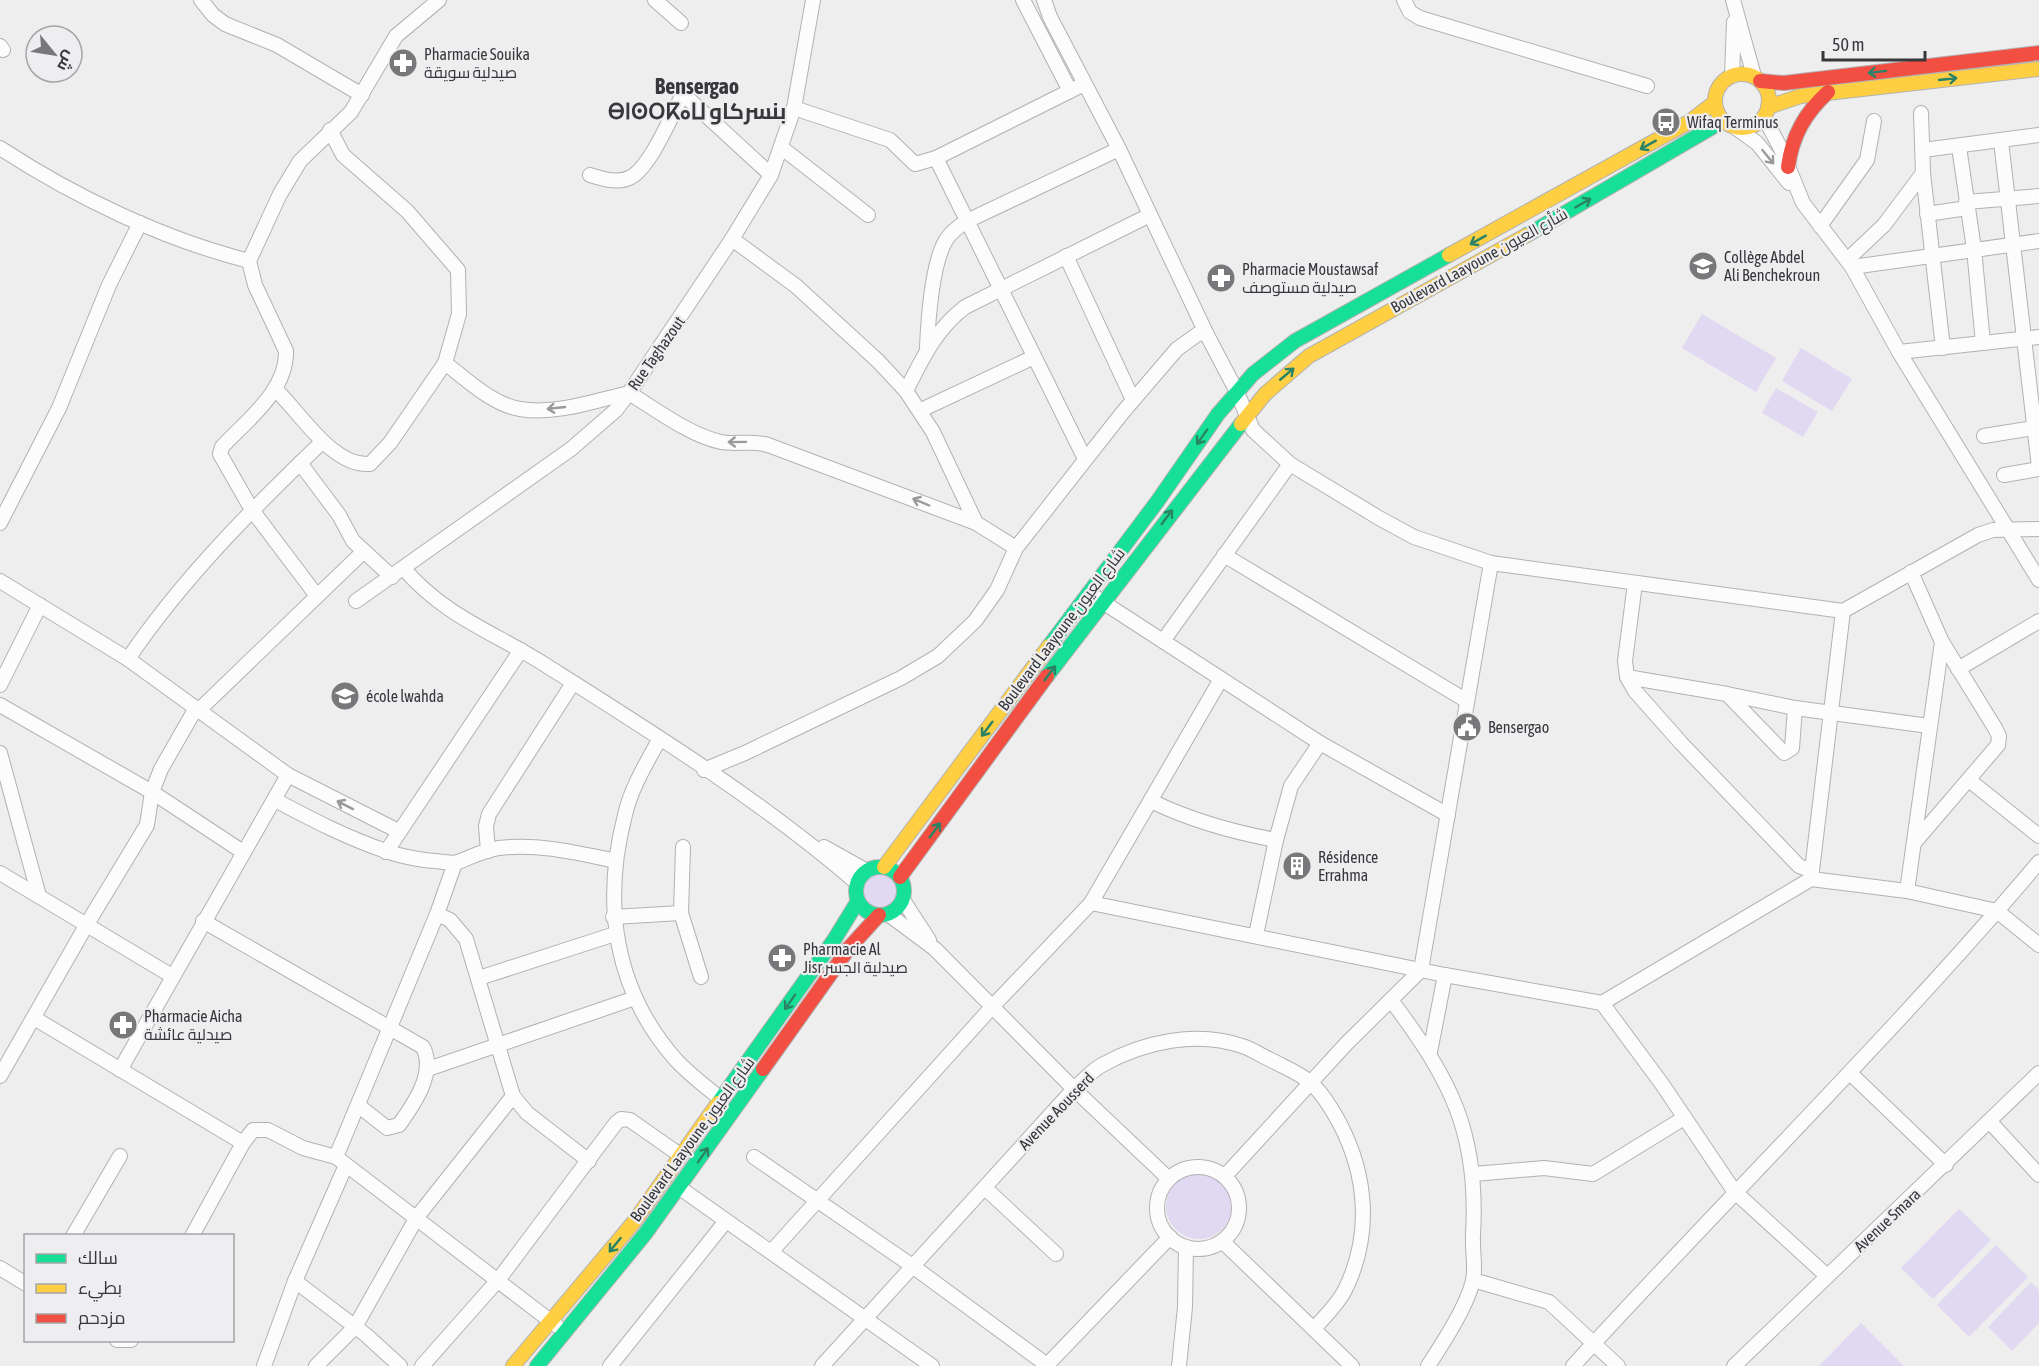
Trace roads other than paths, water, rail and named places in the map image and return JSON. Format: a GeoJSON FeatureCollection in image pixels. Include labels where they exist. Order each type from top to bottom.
{"type":"FeatureCollection","features":[{"type":"Feature","properties":{"kind":"street"},"geometry":{"type":"LineString","coordinates":[[201,0],[213,15],[225,24],[277,45],[362,95]]}},
{"type":"Feature","properties":{"kind":"street"},"geometry":{"type":"LineString","coordinates":[[317,596],[252,510],[220,451],[275,389],[286,362],[286,351],[255,285],[249,261],[300,161],[351,112],[396,36],[439,0]]}},
{"type":"Feature","properties":{"kind":"street"},"geometry":{"type":"LineString","coordinates":[[655,0],[681,23]]}},
{"type":"Feature","properties":{"kind":"street","name":"Rue Taghazout"},"geometry":{"type":"LineString","coordinates":[[356,601],[571,449],[616,410],[629,393],[732,240],[771,175],[794,108],[813,0]]}},
{"type":"Feature","properties":{"kind":"street"},"geometry":{"type":"LineString","coordinates":[[1023,0],[1070,91]]}},
{"type":"Feature","properties":{"kind":"street"},"geometry":{"type":"LineString","coordinates":[[1044,0],[1050,17],[1119,149],[1206,333],[1236,390],[1253,430],[1290,464],[1414,537],[1491,563],[1843,610],[1978,534],[1993,530],[2039,529]]}},
{"type":"Feature","properties":{"kind":"street"},"geometry":{"type":"LineString","coordinates":[[1404,0],[1410,12],[1420,18],[1647,86]]}},
{"type":"Feature","properties":{"kind":"street"},"geometry":{"type":"LineString","coordinates":[[1734,6],[1732,76],[1718,89],[1715,102],[1730,124],[1757,143],[1850,263],[1899,352],[2039,580]]}},
{"type":"Feature","properties":{"kind":"street"},"geometry":{"type":"LineString","coordinates":[[1734,6],[1757,79],[1767,94],[1766,112],[1796,191]]}},
{"type":"Feature","properties":{"kind":"street"},"geometry":{"type":"LineString","coordinates":[[1732,76],[1784,83],[2039,53]]}},
{"type":"Feature","properties":{"kind":"street"},"geometry":{"type":"LineString","coordinates":[[1730,124],[1746,128],[1766,112],[1792,97],[2039,69]]}},
{"type":"Feature","properties":{"kind":"street"},"geometry":{"type":"LineString","coordinates":[[794,108],[890,140],[915,164],[936,158],[1084,84]]}},
{"type":"Feature","properties":{"kind":"street"},"geometry":{"type":"LineString","coordinates":[[1788,167],[1791,144],[1799,125],[1827,92]]}},
{"type":"Feature","properties":{"kind":"street"},"geometry":{"type":"LineString","coordinates":[[590,175],[618,180],[632,177],[646,161],[683,94],[771,175]]}},
{"type":"Feature","properties":{"kind":"street","name":"Boulevard Laayoune شأرع العيون"},"geometry":{"type":"LineString","coordinates":[[1236,390],[1276,352],[1689,122],[1715,102]]}},
{"type":"Feature","properties":{"kind":"street"},"geometry":{"type":"LineString","coordinates":[[1921,113],[1923,173],[1943,348]]}},
{"type":"Feature","properties":{"kind":"street"},"geometry":{"type":"LineString","coordinates":[[1820,226],[1867,160],[1874,121]]}},
{"type":"Feature","properties":{"kind":"street","name":"Boulevard Laayoune شأرع العيون"},"geometry":{"type":"LineString","coordinates":[[1247,416],[1265,394],[1309,356],[1730,124]]}},
{"type":"Feature","properties":{"kind":"street"},"geometry":{"type":"LineString","coordinates":[[275,389],[292,405],[321,443],[357,462],[370,464],[390,443],[445,363],[459,314],[458,270],[407,211],[343,155],[330,130]]}},
{"type":"Feature","properties":{"kind":"street"},"geometry":{"type":"LineString","coordinates":[[1923,150],[2039,135]]}},
{"type":"Feature","properties":{"kind":"street"},"geometry":{"type":"LineString","coordinates":[[2001,141],[2039,468],[2004,475]]}},
{"type":"Feature","properties":{"kind":"street"},"geometry":{"type":"LineString","coordinates":[[1959,147],[1974,249],[1983,343]]}},
{"type":"Feature","properties":{"kind":"street"},"geometry":{"type":"LineString","coordinates":[[0,148],[76,192],[140,223],[178,240],[249,261]]}},
{"type":"Feature","properties":{"kind":"street"},"geometry":{"type":"LineString","coordinates":[[782,148],[868,215]]}},
{"type":"Feature","properties":{"kind":"street"},"geometry":{"type":"LineString","coordinates":[[927,348],[929,311],[945,241],[967,220],[1119,149]]}},
{"type":"Feature","properties":{"kind":"street"},"geometry":{"type":"LineString","coordinates":[[936,158],[1085,459]]}},
{"type":"Feature","properties":{"kind":"street"},"geometry":{"type":"LineString","coordinates":[[1850,263],[1884,225],[1923,173]]}},
{"type":"Feature","properties":{"kind":"street"},"geometry":{"type":"LineString","coordinates":[[1927,213],[2009,198],[2039,196]]}},
{"type":"Feature","properties":{"kind":"street"},"geometry":{"type":"LineString","coordinates":[[906,391],[927,348],[950,317],[999,288],[1150,215]]}},
{"type":"Feature","properties":{"kind":"street"},"geometry":{"type":"LineString","coordinates":[[0,523],[59,408],[109,285],[140,223]]}},
{"type":"Feature","properties":{"kind":"street"},"geometry":{"type":"LineString","coordinates":[[732,240],[803,292],[879,361],[906,391],[921,410],[976,523]]}},
{"type":"Feature","properties":{"kind":"street"},"geometry":{"type":"LineString","coordinates":[[1850,263],[1931,256],[2039,241]]}},
{"type":"Feature","properties":{"kind":"street"},"geometry":{"type":"LineString","coordinates":[[1066,256],[1133,400]]}},
{"type":"Feature","properties":{"kind":"street"},"geometry":{"type":"LineString","coordinates":[[704,770],[745,753],[901,678],[938,656],[975,621],[997,590],[1016,548],[1133,400],[1177,348],[1198,334],[1206,333]]}},
{"type":"Feature","properties":{"kind":"street"},"geometry":{"type":"LineString","coordinates":[[1899,352],[2039,337]]}},
{"type":"Feature","properties":{"kind":"street"},"geometry":{"type":"LineString","coordinates":[[921,410],[1034,357]]}},
{"type":"Feature","properties":{"kind":"street"},"geometry":{"type":"LineString","coordinates":[[445,363],[492,397],[518,409],[563,408],[629,393],[674,420],[720,442],[756,442],[768,445],[976,523],[1016,548]]}},
{"type":"Feature","properties":{"kind":"street","name":"Boulevard Laayoune شارع العيون"},"geometry":{"type":"LineString","coordinates":[[884,867],[1163,494],[1236,390]]}},
{"type":"Feature","properties":{"kind":"street","name":"Boulevard Laayoune شارع العيون"},"geometry":{"type":"LineString","coordinates":[[900,877],[1102,602],[1247,416]]}},
{"type":"Feature","properties":{"kind":"street"},"geometry":{"type":"LineString","coordinates":[[1984,436],[2036,427]]}},
{"type":"Feature","properties":{"kind":"street"},"geometry":{"type":"LineString","coordinates":[[128,659],[164,609],[252,510],[321,443]]}},
{"type":"Feature","properties":{"kind":"street"},"geometry":{"type":"LineString","coordinates":[[300,463],[339,515],[353,541],[392,577]]}},
{"type":"Feature","properties":{"kind":"street"},"geometry":{"type":"LineString","coordinates":[[1163,641],[1290,464]]}},
{"type":"Feature","properties":{"kind":"street"},"geometry":{"type":"LineString","coordinates":[[1,1073],[147,825],[152,792],[162,769],[198,709],[363,552]]}},
{"type":"Feature","properties":{"kind":"street"},"geometry":{"type":"LineString","coordinates":[[1224,555],[1342,623],[1467,701]]}},
{"type":"Feature","properties":{"kind":"street"},"geometry":{"type":"LineString","coordinates":[[1224,1176],[1310,1082],[1421,970],[1491,563]]}},
{"type":"Feature","properties":{"kind":"street"},"geometry":{"type":"LineString","coordinates":[[404,569],[421,588],[467,622],[521,650],[804,837],[867,871]]}},
{"type":"Feature","properties":{"kind":"street"},"geometry":{"type":"LineString","coordinates":[[1911,572],[1942,642],[1999,736],[1998,745],[1993,754],[1914,843]]}},
{"type":"Feature","properties":{"kind":"street"},"geometry":{"type":"LineString","coordinates":[[0,581],[128,659],[288,775],[398,831]]}},
{"type":"Feature","properties":{"kind":"street"},"geometry":{"type":"LineString","coordinates":[[1635,583],[1625,661],[1627,677],[1635,691],[1681,743],[1799,866],[1812,875],[1907,891],[1997,911],[2039,945]]}},
{"type":"Feature","properties":{"kind":"street"},"geometry":{"type":"LineString","coordinates":[[1088,593],[1320,743],[1448,815]]}},
{"type":"Feature","properties":{"kind":"street"},"geometry":{"type":"LineString","coordinates":[[0,686],[40,605]]}},
{"type":"Feature","properties":{"kind":"street"},"geometry":{"type":"LineString","coordinates":[[1812,875],[1843,610]]}},
{"type":"Feature","properties":{"kind":"street"},"geometry":{"type":"LineString","coordinates":[[1958,669],[2039,621]]}},
{"type":"Feature","properties":{"kind":"street"},"geometry":{"type":"LineString","coordinates":[[1907,891],[1942,642]]}},
{"type":"Feature","properties":{"kind":"street"},"geometry":{"type":"LineString","coordinates":[[386,852],[521,650]]}},
{"type":"Feature","properties":{"kind":"street"},"geometry":{"type":"LineString","coordinates":[[1627,677],[1795,708],[1929,726]]}},
{"type":"Feature","properties":{"kind":"street"},"geometry":{"type":"LineString","coordinates":[[771,1252],[992,1007],[1091,903],[1153,802],[1221,679]]}},
{"type":"Feature","properties":{"kind":"street"},"geometry":{"type":"LineString","coordinates":[[488,851],[486,826],[489,814],[573,683]]}},
{"type":"Feature","properties":{"kind":"street"},"geometry":{"type":"LineString","coordinates":[[1727,694],[1784,753],[1792,748],[1795,708]]}},
{"type":"Feature","properties":{"kind":"street"},"geometry":{"type":"LineString","coordinates":[[0,705],[152,792],[243,852]]}},
{"type":"Feature","properties":{"kind":"street"},"geometry":{"type":"LineString","coordinates":[[659,740],[639,777],[625,813],[616,861],[613,917],[615,934],[635,998],[677,1060],[721,1099]]}},
{"type":"Feature","properties":{"kind":"street"},"geometry":{"type":"LineString","coordinates":[[1256,935],[1276,840],[1291,786],[1320,743]]}},
{"type":"Feature","properties":{"kind":"street"},"geometry":{"type":"LineString","coordinates":[[0,753],[39,896]]}},
{"type":"Feature","properties":{"kind":"street"},"geometry":{"type":"LineString","coordinates":[[120,1070],[243,852],[276,800],[288,775]]}},
{"type":"Feature","properties":{"kind":"street"},"geometry":{"type":"LineString","coordinates":[[1969,780],[2039,836]]}},
{"type":"Feature","properties":{"kind":"street"},"geometry":{"type":"LineString","coordinates":[[276,800],[334,831],[386,852],[413,858],[454,863],[488,851],[523,846],[573,852],[616,861]]}},
{"type":"Feature","properties":{"kind":"street"},"geometry":{"type":"LineString","coordinates":[[1153,802],[1188,819],[1213,827],[1276,840]]}},
{"type":"Feature","properties":{"kind":"street"},"geometry":{"type":"LineString","coordinates":[[804,837],[857,883]]}},
{"type":"Feature","properties":{"kind":"street"},"geometry":{"type":"LineString","coordinates":[[683,846],[681,913],[701,977]]}},
{"type":"Feature","properties":{"kind":"street"},"geometry":{"type":"LineString","coordinates":[[1573,1366],[1734,1191],[1850,1073],[2039,862]]}},
{"type":"Feature","properties":{"kind":"street"},"geometry":{"type":"LineString","coordinates":[[264,1366],[341,1161],[359,1106],[389,1027],[437,914],[454,863]]}},
{"type":"Feature","properties":{"kind":"street"},"geometry":{"type":"LineString","coordinates":[[935,949],[883,914],[866,911],[858,901],[857,883],[867,871],[884,867],[900,877],[904,890],[903,900],[935,949],[1074,1089],[1169,1179]]}},
{"type":"Feature","properties":{"kind":"street"},"geometry":{"type":"LineString","coordinates":[[0,873],[172,976]]}},
{"type":"Feature","properties":{"kind":"street"},"geometry":{"type":"LineString","coordinates":[[1091,903],[1445,975],[1602,1004],[1812,875]]}},
{"type":"Feature","properties":{"kind":"street"},"geometry":{"type":"LineString","coordinates":[[883,914],[903,900]]}},
{"type":"Feature","properties":{"kind":"street","name":"Boulevard Laayoune شارع العيون"},"geometry":{"type":"LineString","coordinates":[[513,1366],[627,1230],[834,940],[858,901]]}},
{"type":"Feature","properties":{"kind":"street"},"geometry":{"type":"LineString","coordinates":[[613,917],[681,913]]}},
{"type":"Feature","properties":{"kind":"street"},"geometry":{"type":"LineString","coordinates":[[437,914],[450,920],[466,939],[513,1096],[527,1113],[589,1161]]}},
{"type":"Feature","properties":{"kind":"street","name":"Boulevard Laayoune شارع العيون"},"geometry":{"type":"LineString","coordinates":[[537,1366],[566,1333],[680,1188],[849,948],[883,914]]}},
{"type":"Feature","properties":{"kind":"street"},"geometry":{"type":"LineString","coordinates":[[204,921],[423,1047],[428,1056],[428,1069],[424,1081],[399,1125],[387,1128],[359,1106]]}},
{"type":"Feature","properties":{"kind":"street"},"geometry":{"type":"LineString","coordinates":[[479,978],[615,934]]}},
{"type":"Feature","properties":{"kind":"street"},"geometry":{"type":"LineString","coordinates":[[1430,1052],[1445,975]]}},
{"type":"Feature","properties":{"kind":"street"},"geometry":{"type":"LineString","coordinates":[[428,1069],[635,998]]}},
{"type":"Feature","properties":{"kind":"street"},"geometry":{"type":"LineString","coordinates":[[1391,1000],[1430,1052],[1445,1079],[1462,1124],[1474,1174],[1473,1280],[1442,1346],[1428,1366]]}},
{"type":"Feature","properties":{"kind":"street"},"geometry":{"type":"LineString","coordinates":[[1602,1004],[1734,1191],[1827,1276]]}},
{"type":"Feature","properties":{"kind":"street"},"geometry":{"type":"LineString","coordinates":[[34,1018],[243,1143]]}},
{"type":"Feature","properties":{"kind":"street","name":"Avenue Aousserd"},"geometry":{"type":"LineString","coordinates":[[822,1366],[911,1265],[985,1188],[1074,1089],[1100,1066],[1131,1051],[1166,1041],[1208,1039],[1243,1046],[1310,1082],[1330,1106],[1347,1139],[1359,1166],[1364,1200],[1363,1228],[1356,1266],[1344,1292],[1314,1329]]}},
{"type":"Feature","properties":{"kind":"street"},"geometry":{"type":"LineString","coordinates":[[1850,1073],[1946,1165]]}},
{"type":"Feature","properties":{"kind":"street","name":"Avenue Smara"},"geometry":{"type":"LineString","coordinates":[[1734,1366],[1946,1165],[2039,1073]]}},
{"type":"Feature","properties":{"kind":"street"},"geometry":{"type":"LineString","coordinates":[[316,1366],[356,1327],[417,1217],[513,1096]]}},
{"type":"Feature","properties":{"kind":"street"},"geometry":{"type":"LineString","coordinates":[[1474,1174],[1544,1168],[1593,1174],[1684,1118]]}},
{"type":"Feature","properties":{"kind":"street"},"geometry":{"type":"LineString","coordinates":[[422,1366],[499,1279],[621,1119],[630,1120],[680,1155]]}},
{"type":"Feature","properties":{"kind":"street"},"geometry":{"type":"LineString","coordinates":[[1990,1122],[2039,1174]]}},
{"type":"Feature","properties":{"kind":"street"},"geometry":{"type":"LineString","coordinates":[[193,1234],[243,1143],[253,1130],[268,1130],[303,1148],[341,1161],[499,1279],[566,1333]]}},
{"type":"Feature","properties":{"kind":"street"},"geometry":{"type":"LineString","coordinates":[[74,1234],[120,1156]]}},
{"type":"Feature","properties":{"kind":"street"},"geometry":{"type":"LineString","coordinates":[[754,1157],[911,1265],[1047,1365],[1170,1237]]}},
{"type":"Feature","properties":{"kind":"street"},"geometry":{"type":"LineString","coordinates":[[1202,1167],[1224,1176],[1234,1188],[1238,1202],[1238,1216],[1232,1230],[1222,1241],[1204,1248],[1186,1247],[1170,1237],[1162,1227],[1157,1202],[1169,1179],[1185,1169],[1202,1167]]}},
{"type":"Feature","properties":{"kind":"street"},"geometry":{"type":"LineString","coordinates":[[680,1188],[931,1366]]}},
{"type":"Feature","properties":{"kind":"street"},"geometry":{"type":"LineString","coordinates":[[985,1188],[1056,1254]]}},
{"type":"Feature","properties":{"kind":"street"},"geometry":{"type":"LineString","coordinates":[[610,1366],[726,1221]]}},
{"type":"Feature","properties":{"kind":"street"},"geometry":{"type":"LineString","coordinates":[[1222,1241],[1352,1366]]}},
{"type":"Feature","properties":{"kind":"street"},"geometry":{"type":"LineString","coordinates":[[1179,1366],[1185,1306],[1186,1247]]}},
{"type":"Feature","properties":{"kind":"street"},"geometry":{"type":"LineString","coordinates":[[0,1268],[24,1283]]}},
{"type":"Feature","properties":{"kind":"street"},"geometry":{"type":"LineString","coordinates":[[1473,1280],[1548,1302],[1595,1342],[1618,1366]]}},
{"type":"Feature","properties":{"kind":"street"},"geometry":{"type":"LineString","coordinates":[[295,1281],[356,1327],[400,1366]]}},
{"type":"Feature","properties":{"kind":"place","name":"Pharmacie Souika صيدلية سويقة"},"geometry":{"type":"Point","coordinates":[403,63]}},
{"type":"Feature","properties":{"kind":"place","name":"Wifaq Terminus"},"geometry":{"type":"Point","coordinates":[1666,122]}},
{"type":"Feature","properties":{"kind":"place","name":"Collège Abdel Ali Benchekroun"},"geometry":{"type":"Point","coordinates":[1703,266]}},
{"type":"Feature","properties":{"kind":"place","name":"Pharmacie Moustawsaf صيدلية مستوصف"},"geometry":{"type":"Point","coordinates":[1221,278]}},
{"type":"Feature","properties":{"kind":"place","name":"école lwahda"},"geometry":{"type":"Point","coordinates":[345,696]}},
{"type":"Feature","properties":{"kind":"place","name":"Bensergao"},"geometry":{"type":"Point","coordinates":[1467,727]}},
{"type":"Feature","properties":{"kind":"place","name":"Résidence Errahma"},"geometry":{"type":"Point","coordinates":[1297,866]}},
{"type":"Feature","properties":{"kind":"place","name":"Pharmacie Al Jisr صيدلية الجسر"},"geometry":{"type":"Point","coordinates":[782,958]}},
{"type":"Feature","properties":{"kind":"place","name":"Pharmacie Aicha صيدلية عائشة"},"geometry":{"type":"Point","coordinates":[123,1025]}},
{"type":"Feature","properties":{"kind":"district","name":"Bensergao ⴱⵏⵙⵔⴽⴰⵡ بنسركاو"},"geometry":{"type":"Point","coordinates":[697,98]}}]}
